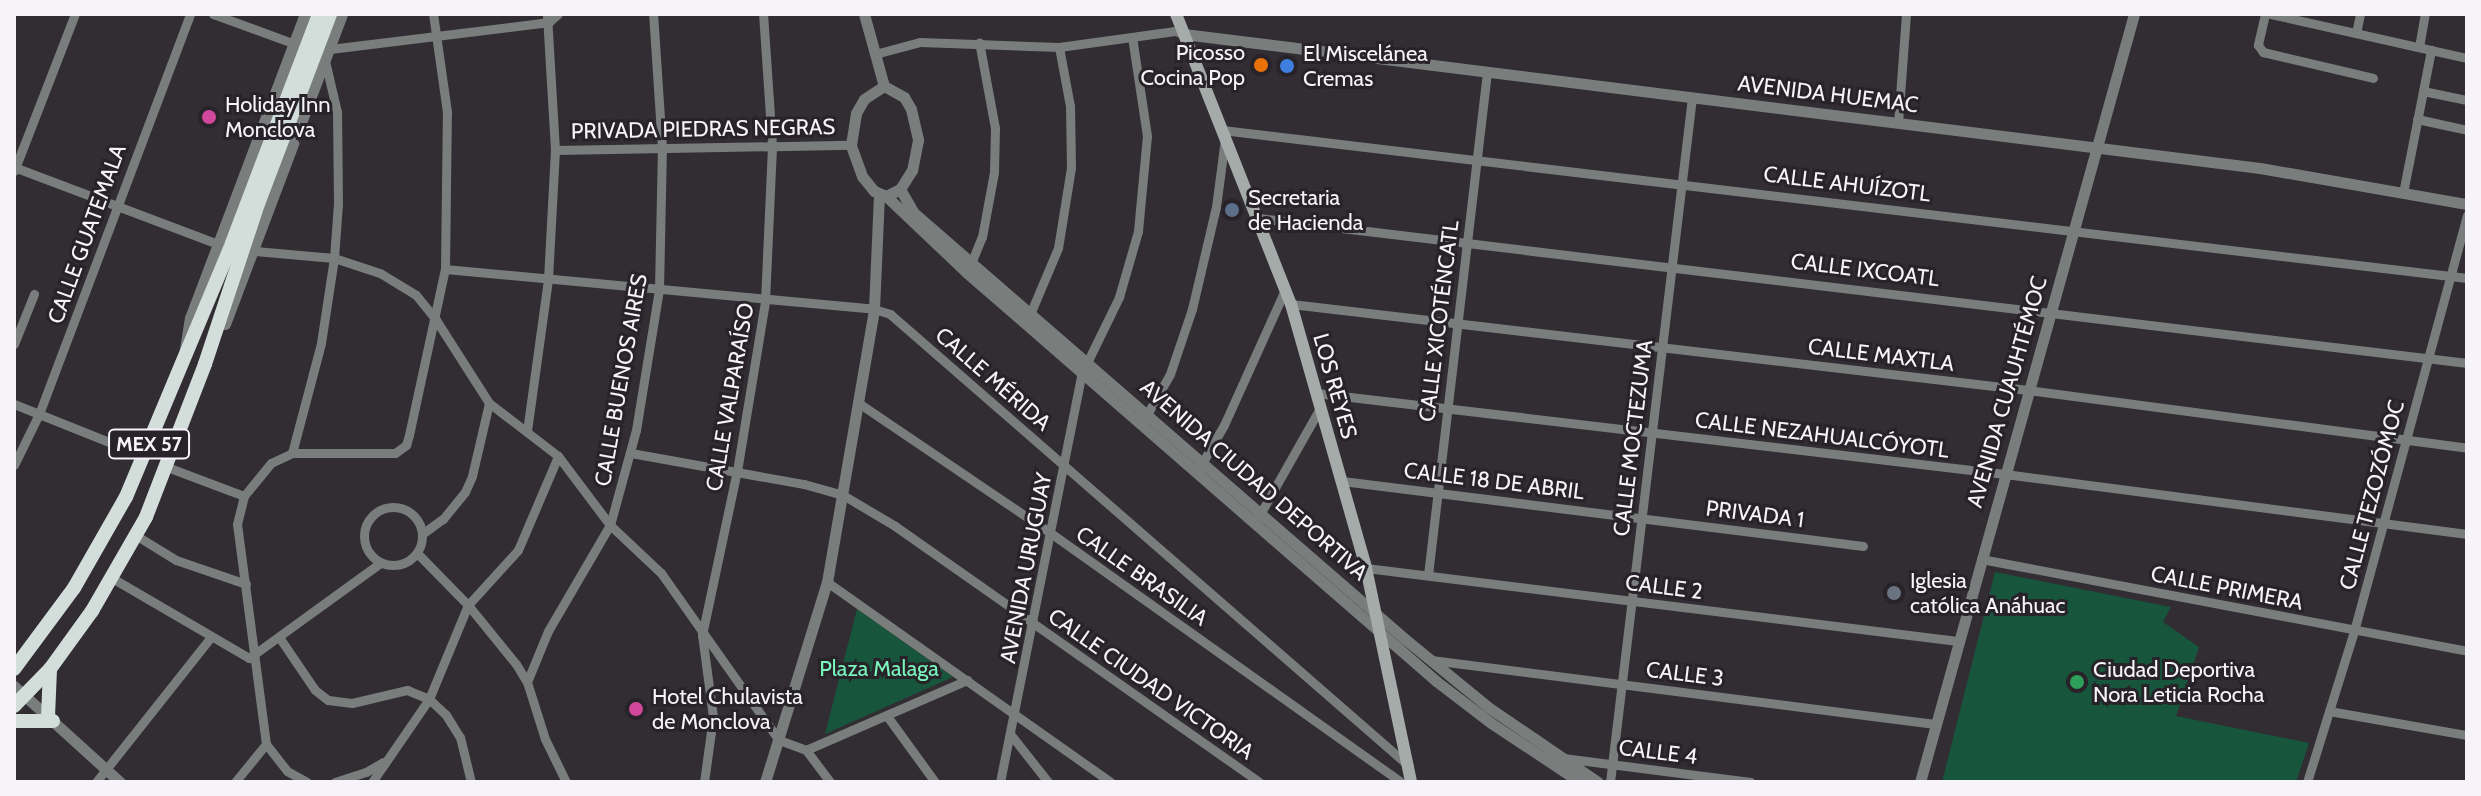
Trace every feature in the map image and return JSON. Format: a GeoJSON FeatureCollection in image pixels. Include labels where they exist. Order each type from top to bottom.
{"type":"FeatureCollection","features":[{"type":"Feature","properties":{"kind":"highway","name":"MEX 57"},"geometry":{"type":"LineString","coordinates":[[17,696],[50,669],[137,536],[167,467],[205,364],[254,202],[319,14]]}},
{"type":"Feature","properties":{"kind":"highway","name":"MEX 57"},"geometry":{"type":"LineString","coordinates":[[14,669],[32,648],[98,550],[144,456],[185,349],[254,202],[332,18]]}},
{"type":"Feature","properties":{"kind":"highway"},"geometry":{"type":"LineString","coordinates":[[14,652],[32,648]]}},
{"type":"Feature","properties":{"kind":"highway"},"geometry":{"type":"LineString","coordinates":[[14,721],[50,719],[50,669]]}},
{"type":"Feature","properties":{"kind":"main road","name":"LOS REYES"},"geometry":{"type":"LineString","coordinates":[[1176,14],[1291,304],[1366,568],[1411,782]]}},
{"type":"Feature","properties":{"kind":"street"},"geometry":{"type":"LineString","coordinates":[[75,14],[14,169],[220,245]]}},
{"type":"Feature","properties":{"kind":"street","name":"CALLE GUATEMALA"},"geometry":{"type":"LineString","coordinates":[[14,465],[39,414],[190,14]]}},
{"type":"Feature","properties":{"kind":"street"},"geometry":{"type":"LineString","coordinates":[[213,14],[295,44]]}},
{"type":"Feature","properties":{"kind":"street"},"geometry":{"type":"LineString","coordinates":[[205,364],[255,251],[330,49],[332,18],[342,14]]}},
{"type":"Feature","properties":{"kind":"street"},"geometry":{"type":"LineString","coordinates":[[307,782],[287,771],[266,744],[237,524],[244,496],[271,463],[292,453],[385,454],[402,450],[409,435],[445,269],[447,112],[439,35],[433,14]]}},
{"type":"Feature","properties":{"kind":"street"},"geometry":{"type":"LineString","coordinates":[[330,49],[439,35],[558,14]]}},
{"type":"Feature","properties":{"kind":"street","name":"CALLE BUENOS AIRES"},"geometry":{"type":"LineString","coordinates":[[527,682],[548,631],[610,525],[631,453],[659,289],[662,148],[653,14]]}},
{"type":"Feature","properties":{"kind":"street","name":"CALLE VALPARAÍSO"},"geometry":{"type":"LineString","coordinates":[[704,782],[713,717],[702,635],[737,471],[765,301],[772,145],[763,14]]}},
{"type":"Feature","properties":{"kind":"street"},"geometry":{"type":"LineString","coordinates":[[864,14],[884,86],[904,97],[915,121],[916,155],[900,189],[882,196]]}},
{"type":"Feature","properties":{"kind":"street"},"geometry":{"type":"LineString","coordinates":[[1898,123],[1906,14]]}},
{"type":"Feature","properties":{"kind":"street","name":"AVENIDA CUAUHTÉMOC"},"geometry":{"type":"LineString","coordinates":[[1920,782],[2134,14]]}},
{"type":"Feature","properties":{"kind":"street"},"geometry":{"type":"LineString","coordinates":[[2265,14],[2258,45],[2263,52],[2373,78]]}},
{"type":"Feature","properties":{"kind":"street"},"geometry":{"type":"LineString","coordinates":[[2271,14],[2467,58]]}},
{"type":"Feature","properties":{"kind":"street"},"geometry":{"type":"LineString","coordinates":[[2356,33],[2360,14]]}},
{"type":"Feature","properties":{"kind":"street"},"geometry":{"type":"LineString","coordinates":[[2419,47],[2425,14]]}},
{"type":"Feature","properties":{"kind":"street"},"geometry":{"type":"LineString","coordinates":[[185,349],[190,318],[306,16]]}},
{"type":"Feature","properties":{"kind":"street"},"geometry":{"type":"LineString","coordinates":[[527,431],[548,279],[555,150],[548,18]]}},
{"type":"Feature","properties":{"kind":"street"},"geometry":{"type":"LineString","coordinates":[[875,54],[909,43],[979,42],[1059,47],[1175,31],[1184,34]]}},
{"type":"Feature","properties":{"kind":"street","name":"AVENIDA HUEMAC"},"geometry":{"type":"LineString","coordinates":[[1184,34],[2260,168],[2467,204]]}},
{"type":"Feature","properties":{"kind":"street","name":"AVENIDA URUGUAY"},"geometry":{"type":"LineString","coordinates":[[1000,782],[1084,367],[1129,270],[1146,179],[1147,136],[1132,37]]}},
{"type":"Feature","properties":{"kind":"street"},"geometry":{"type":"LineString","coordinates":[[969,268],[989,208],[994,172],[995,128],[979,42]]}},
{"type":"Feature","properties":{"kind":"street"},"geometry":{"type":"LineString","coordinates":[[1028,319],[1058,248],[1071,168],[1070,106],[1059,47]]}},
{"type":"Feature","properties":{"kind":"street"},"geometry":{"type":"LineString","coordinates":[[2403,193],[2431,50]]}},
{"type":"Feature","properties":{"kind":"street"},"geometry":{"type":"LineString","coordinates":[[292,453],[321,343],[334,258],[338,204],[337,112],[325,61]]}},
{"type":"Feature","properties":{"kind":"street","name":"CALLE XICOTÉNCATL"},"geometry":{"type":"LineString","coordinates":[[1428,575],[1487,72]]}},
{"type":"Feature","properties":{"kind":"street"},"geometry":{"type":"LineString","coordinates":[[765,782],[827,582],[860,404],[874,309],[882,196],[856,166],[851,145],[856,113],[864,99],[884,86]]}},
{"type":"Feature","properties":{"kind":"street"},"geometry":{"type":"LineString","coordinates":[[2423,91],[2467,100]]}},
{"type":"Feature","properties":{"kind":"street","name":"CALLE MOCTEZUMA"},"geometry":{"type":"LineString","coordinates":[[1610,782],[1692,97]]}},
{"type":"Feature","properties":{"kind":"street"},"geometry":{"type":"LineString","coordinates":[[2417,119],[2467,130]]}},
{"type":"Feature","properties":{"kind":"street"},"geometry":{"type":"LineString","coordinates":[[1144,419],[1170,374],[1192,309],[1216,207],[1223,134]]}},
{"type":"Feature","properties":{"kind":"street","name":"CALLE AHUÍZOTL"},"geometry":{"type":"LineString","coordinates":[[1223,134],[1476,159],[2467,278]]}},
{"type":"Feature","properties":{"kind":"street","name":"PRIVADA PIEDRAS NEGRAS"},"geometry":{"type":"LineString","coordinates":[[555,150],[851,145]]}},
{"type":"Feature","properties":{"kind":"street","name":"AVENIDA CIUDAD DEPORTIVA"},"geometry":{"type":"LineString","coordinates":[[900,189],[914,213],[969,268]]}},
{"type":"Feature","properties":{"kind":"street","name":"AVENIDA CIUDAD DEPORTIVA"},"geometry":{"type":"LineString","coordinates":[[882,196],[1200,467],[1378,631],[1491,723],[1580,782]]}},
{"type":"Feature","properties":{"kind":"street","name":"CALLE TEZOZÓMOC"},"geometry":{"type":"LineString","coordinates":[[2307,782],[2354,631],[2467,215]]}},
{"type":"Feature","properties":{"kind":"street","name":"CALLE IXCOATL"},"geometry":{"type":"LineString","coordinates":[[1258,218],[1672,265],[2467,363]]}},
{"type":"Feature","properties":{"kind":"street"},"geometry":{"type":"LineString","coordinates":[[255,251],[334,258],[402,284],[436,320],[489,403],[558,456],[610,525],[661,573],[779,740],[806,750],[830,782]]}},
{"type":"Feature","properties":{"kind":"street","name":"CALLE MÉRIDA"},"geometry":{"type":"LineString","coordinates":[[445,269],[874,309],[898,320],[1409,766]]}},
{"type":"Feature","properties":{"kind":"street"},"geometry":{"type":"LineString","coordinates":[[1200,467],[1224,425],[1285,290]]}},
{"type":"Feature","properties":{"kind":"street"},"geometry":{"type":"LineString","coordinates":[[14,344],[19,317],[34,294]]}},
{"type":"Feature","properties":{"kind":"street","name":"CALLE MAXTLA"},"geometry":{"type":"LineString","coordinates":[[1291,304],[2028,390],[2407,437],[2467,448]]}},
{"type":"Feature","properties":{"kind":"street","name":"CALLE NEZAHUALCÓYOTL"},"geometry":{"type":"LineString","coordinates":[[1316,393],[2005,474],[2467,534]]}},
{"type":"Feature","properties":{"kind":"street"},"geometry":{"type":"LineString","coordinates":[[422,534],[443,519],[465,492],[489,403]]}},
{"type":"Feature","properties":{"kind":"street"},"geometry":{"type":"LineString","coordinates":[[14,404],[144,456]]}},
{"type":"Feature","properties":{"kind":"street","name":"CALLE BRASILIA"},"geometry":{"type":"LineString","coordinates":[[860,404],[1052,534],[1401,782]]}},
{"type":"Feature","properties":{"kind":"street"},"geometry":{"type":"LineString","coordinates":[[1258,518],[1320,408]]}},
{"type":"Feature","properties":{"kind":"street","name":"CALLE CIUDAD VICTORIA"},"geometry":{"type":"LineString","coordinates":[[631,453],[737,471],[843,495],[886,520],[1259,782]]}},
{"type":"Feature","properties":{"kind":"street"},"geometry":{"type":"LineString","coordinates":[[372,782],[429,699],[468,605],[518,550],[558,456]]}},
{"type":"Feature","properties":{"kind":"street"},"geometry":{"type":"LineString","coordinates":[[167,467],[244,496]]}},
{"type":"Feature","properties":{"kind":"street","name":"CALLE 18 DE ABRIL"},"geometry":{"type":"LineString","coordinates":[[1342,481],[1642,518]]}},
{"type":"Feature","properties":{"kind":"street"},"geometry":{"type":"LineString","coordinates":[[399,507],[408,510],[420,525],[422,534],[417,553],[400,565],[380,563],[372,557],[363,541],[367,522],[380,509],[399,507]]}},
{"type":"Feature","properties":{"kind":"street","name":"AVENIDA CIUDAD DEPORTIVA"},"geometry":{"type":"LineString","coordinates":[[1258,518],[1488,707],[1598,782]]}},
{"type":"Feature","properties":{"kind":"street","name":"PRIVADA 1"},"geometry":{"type":"LineString","coordinates":[[1642,518],[1863,546]]}},
{"type":"Feature","properties":{"kind":"street"},"geometry":{"type":"LineString","coordinates":[[137,536],[176,560],[246,584]]}},
{"type":"Feature","properties":{"kind":"street"},"geometry":{"type":"LineString","coordinates":[[417,553],[468,605],[527,682],[545,739],[566,782]]}},
{"type":"Feature","properties":{"kind":"street","name":"CALLE PRIMERA"},"geometry":{"type":"LineString","coordinates":[[1981,559],[2467,651]]}},
{"type":"Feature","properties":{"kind":"street"},"geometry":{"type":"LineString","coordinates":[[112,578],[241,656],[256,656],[380,563]]}},
{"type":"Feature","properties":{"kind":"street","name":"CALLE 2"},"geometry":{"type":"LineString","coordinates":[[1366,568],[1958,641]]}},
{"type":"Feature","properties":{"kind":"street"},"geometry":{"type":"LineString","coordinates":[[827,582],[1111,782]]}},
{"type":"Feature","properties":{"kind":"street"},"geometry":{"type":"LineString","coordinates":[[96,782],[211,637]]}},
{"type":"Feature","properties":{"kind":"street"},"geometry":{"type":"LineString","coordinates":[[279,637],[315,690],[328,700],[352,703],[407,690],[429,699],[460,737],[471,782]]}},
{"type":"Feature","properties":{"kind":"street","name":"CALLE 3"},"geometry":{"type":"LineString","coordinates":[[1430,660],[1935,724]]}},
{"type":"Feature","properties":{"kind":"street"},"geometry":{"type":"LineString","coordinates":[[806,750],[967,680]]}},
{"type":"Feature","properties":{"kind":"street"},"geometry":{"type":"LineString","coordinates":[[17,696],[50,719],[120,782]]}},
{"type":"Feature","properties":{"kind":"street"},"geometry":{"type":"LineString","coordinates":[[2329,711],[2467,735]]}},
{"type":"Feature","properties":{"kind":"street"},"geometry":{"type":"LineString","coordinates":[[887,716],[935,782]]}},
{"type":"Feature","properties":{"kind":"street"},"geometry":{"type":"LineString","coordinates":[[1011,735],[1048,782]]}},
{"type":"Feature","properties":{"kind":"street"},"geometry":{"type":"LineString","coordinates":[[235,782],[266,744]]}},
{"type":"Feature","properties":{"kind":"street"},"geometry":{"type":"LineString","coordinates":[[335,782],[366,772],[389,758]]}},
{"type":"Feature","properties":{"kind":"street","name":"CALLE 4"},"geometry":{"type":"LineString","coordinates":[[1561,758],[1750,782]]}},
{"type":"Feature","properties":{"kind":"green space","name":"Ciudad Deportiva Nora Leticia Rocha"},"geometry":{"type":"Polygon","coordinates":[[[1995,572],[2171,607],[2163,622],[2199,647],[2176,716],[2309,743],[2296,782],[1942,782],[1995,572]]]}},
{"type":"Feature","properties":{"kind":"green space","name":"Plaza Malaga"},"geometry":{"type":"Polygon","coordinates":[[[857,609],[953,677],[825,734],[857,609]]]}},
{"type":"Feature","properties":{"kind":"place","name":"Picosso Cocina Pop"},"geometry":{"type":"Point","coordinates":[1261,65]}},
{"type":"Feature","properties":{"kind":"place","name":"El Miscelánea Cremas"},"geometry":{"type":"Point","coordinates":[1287,66]}},
{"type":"Feature","properties":{"kind":"place","name":"Holiday Inn Monclova"},"geometry":{"type":"Point","coordinates":[209,117]}},
{"type":"Feature","properties":{"kind":"place","name":"Secretaria de Hacienda"},"geometry":{"type":"Point","coordinates":[1232,210]}},
{"type":"Feature","properties":{"kind":"place","name":"Iglesia católica Anáhuac"},"geometry":{"type":"Point","coordinates":[1894,593]}},
{"type":"Feature","properties":{"kind":"place","name":"Ciudad Deportiva Nora Leticia Rocha"},"geometry":{"type":"Point","coordinates":[2077,682]}},
{"type":"Feature","properties":{"kind":"place","name":"Hotel Chulavista de Monclova"},"geometry":{"type":"Point","coordinates":[636,709]}}]}
